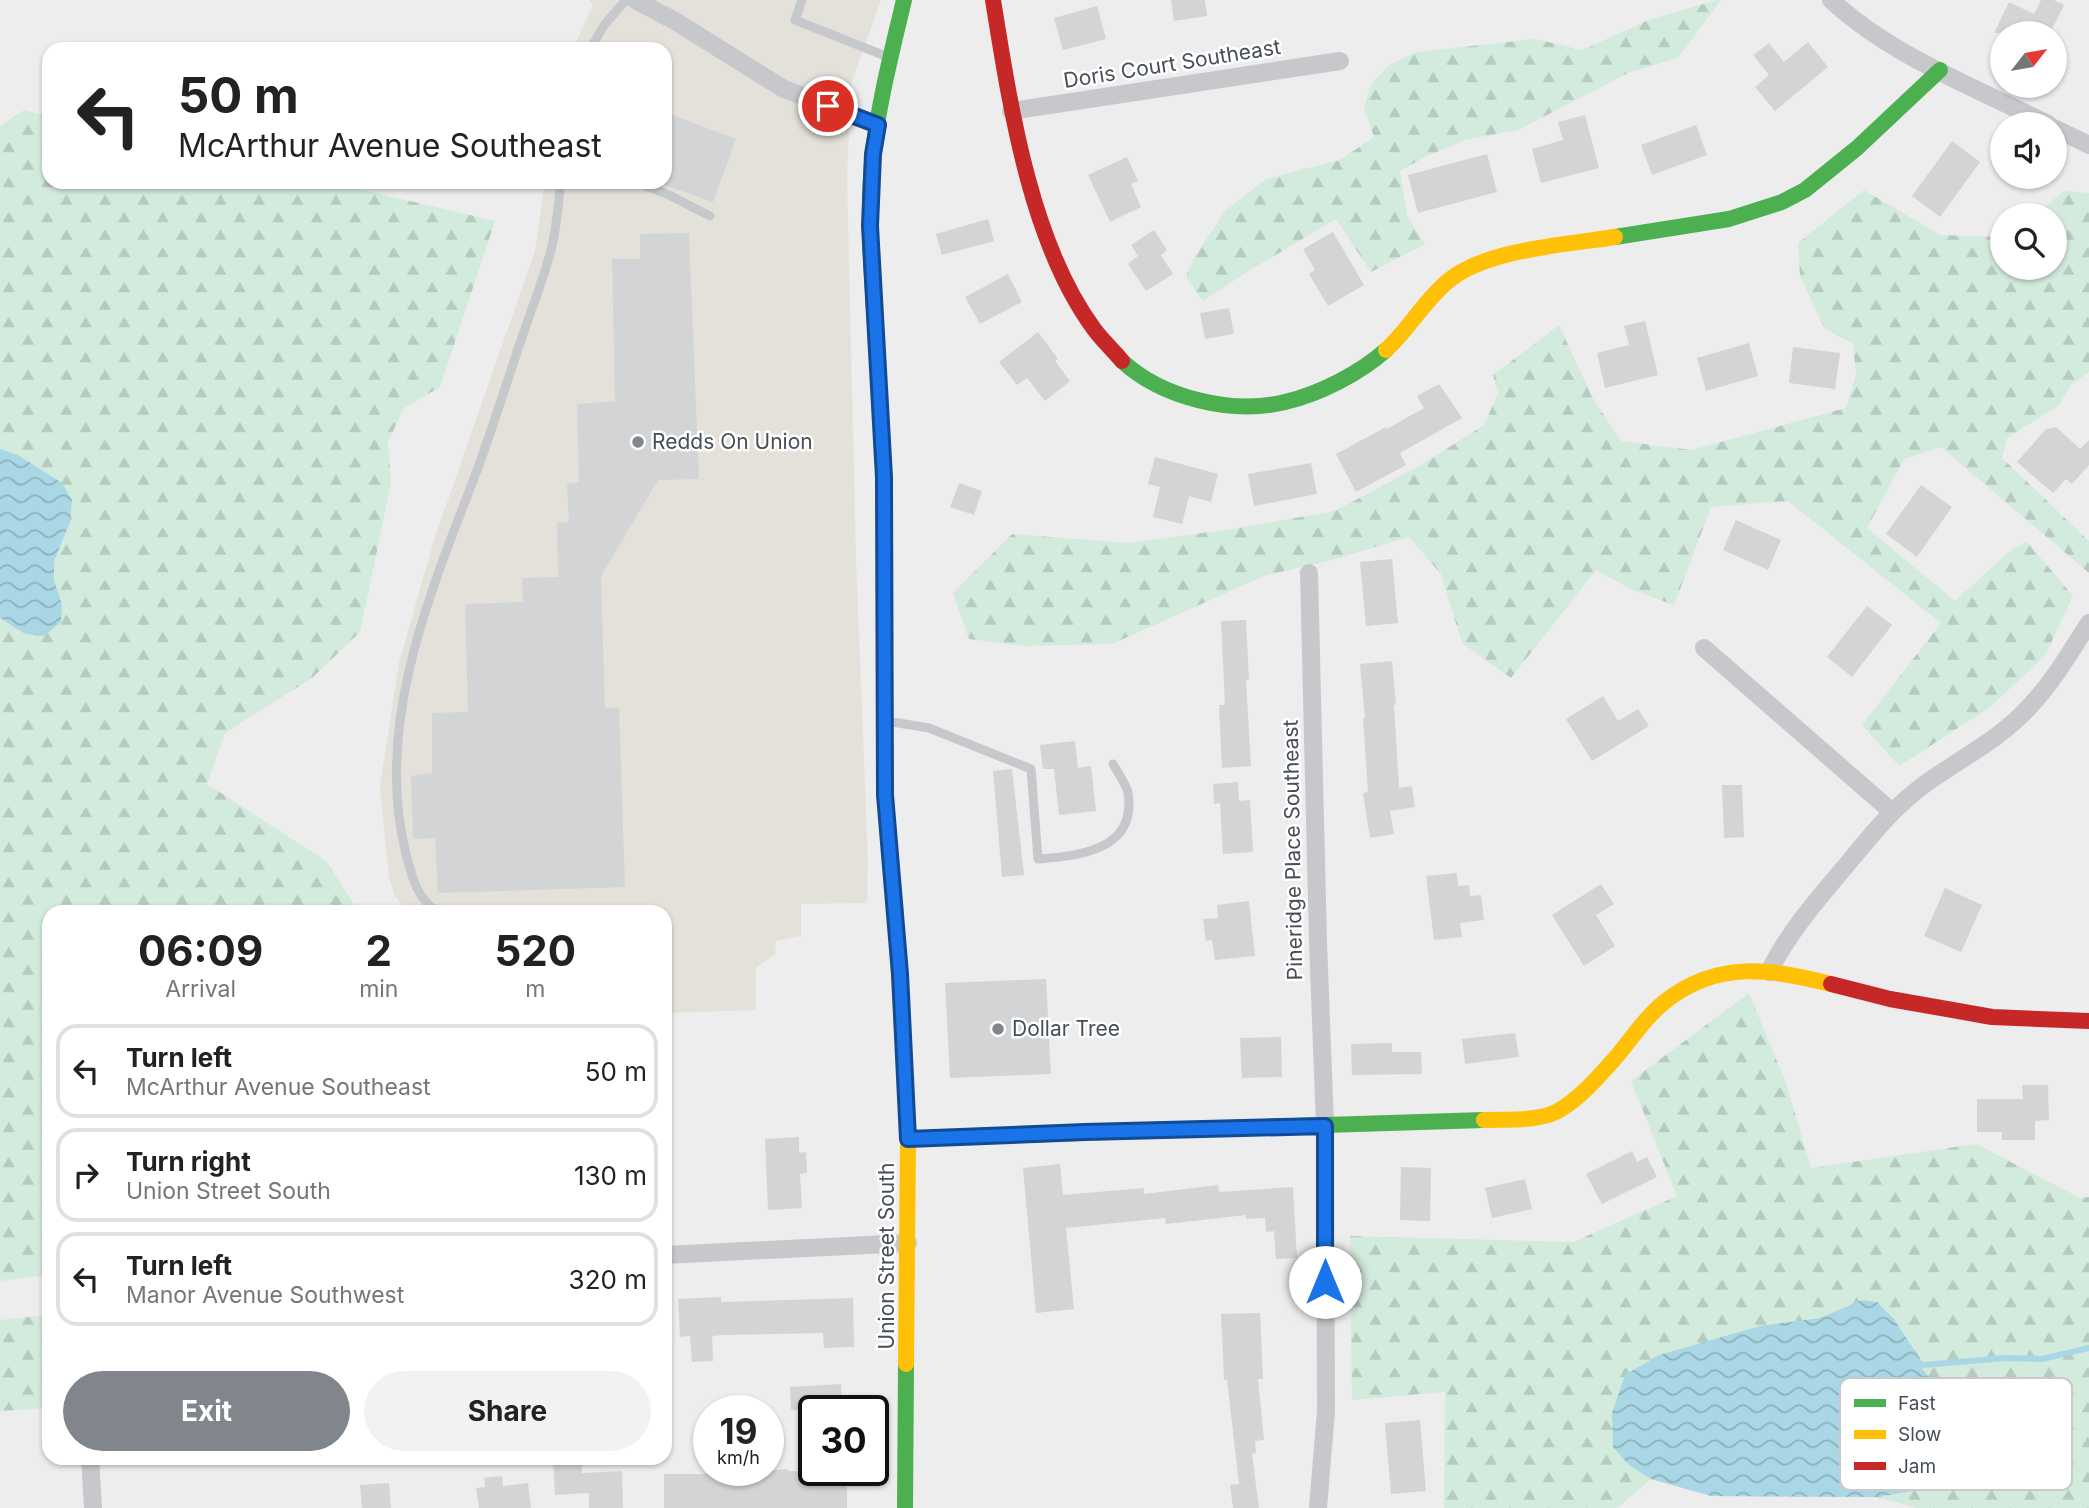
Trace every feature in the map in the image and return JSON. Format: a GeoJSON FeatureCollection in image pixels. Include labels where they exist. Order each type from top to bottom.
{"type":"FeatureCollection","features":[{"type":"Feature","properties":{"kind":"street"},"geometry":{"type":"LineString","coordinates":[[635,0],[675,21],[784,89],[878,125]]}},
{"type":"Feature","properties":{"kind":"street","name":"Union Street South"},"geometry":{"type":"LineString","coordinates":[[904,0],[889,58],[873,154],[870,226],[884,477],[885,795],[900,974],[908,1139],[905,1508]]}},
{"type":"Feature","properties":{"kind":"street"},"geometry":{"type":"LineString","coordinates":[[993,0],[1011,111],[1043,225],[1060,268],[1099,336],[1124,363],[1145,379],[1196,399],[1230,406],[1256,407],[1306,395],[1367,362],[1387,349],[1442,287],[1458,273],[1478,263],[1507,255],[1729,219],[1782,202],[1805,190],[1857,148],[1940,71]]}},
{"type":"Feature","properties":{"kind":"street"},"geometry":{"type":"LineString","coordinates":[[1831,0],[1847,15],[1896,48],[2024,112]]}},
{"type":"Feature","properties":{"kind":"street","name":"Doris Court Southeast"},"geometry":{"type":"LineString","coordinates":[[1011,111],[1340,61]]}},
{"type":"Feature","properties":{"kind":"street"},"geometry":{"type":"LineString","coordinates":[[2067,134],[2089,145]]}},
{"type":"Feature","properties":{"kind":"street","name":"Pineridge Place Southeast"},"geometry":{"type":"LineString","coordinates":[[1309,573],[1325,1126],[1326,1411],[1318,1508]]}},
{"type":"Feature","properties":{"kind":"street"},"geometry":{"type":"LineString","coordinates":[[1769,972],[1782,946],[1808,911],[1891,811],[1925,784],[1989,743],[2030,707],[2056,676],[2089,623]]}},
{"type":"Feature","properties":{"kind":"street"},"geometry":{"type":"LineString","coordinates":[[1704,648],[1891,811]]}},
{"type":"Feature","properties":{"kind":"street"},"geometry":{"type":"LineString","coordinates":[[908,1139],[1529,1118],[1556,1112],[1595,1081],[1665,1000],[1695,982],[1716,975],[1754,970],[1790,974],[1890,999],[1992,1017],[2089,1021]]}},
{"type":"Feature","properties":{"kind":"street"},"geometry":{"type":"LineString","coordinates":[[672,1255],[908,1243]]}},
{"type":"Feature","properties":{"kind":"street"},"geometry":{"type":"LineString","coordinates":[[90,1465],[93,1508]]}},
{"type":"Feature","properties":{"kind":"lane"},"geometry":{"type":"LineString","coordinates":[[594,42],[605,24],[626,0]]}},
{"type":"Feature","properties":{"kind":"lane"},"geometry":{"type":"LineString","coordinates":[[802,0],[795,20],[889,58]]}},
{"type":"Feature","properties":{"kind":"lane"},"geometry":{"type":"LineString","coordinates":[[427,905],[413,882],[400,829],[395,771],[401,715],[420,628],[484,450],[551,249],[560,189]]}},
{"type":"Feature","properties":{"kind":"lane"},"geometry":{"type":"LineString","coordinates":[[654,189],[710,216]]}},
{"type":"Feature","properties":{"kind":"lane"},"geometry":{"type":"LineString","coordinates":[[885,721],[929,728],[1031,769],[1038,859],[1077,856],[1105,846],[1124,829],[1129,815],[1128,791],[1113,764]]}},
{"type":"Feature","properties":{"kind":"shaded area"},"geometry":{"type":"Polygon","coordinates":[[[589,0],[881,0],[851,84],[847,178],[856,559],[868,862],[867,903],[801,904],[801,936],[776,941],[775,954],[756,968],[756,1010],[672,1013],[672,905],[402,905],[395,896],[389,878],[380,786],[399,663],[434,540],[535,251],[544,189],[672,189],[672,42],[576,42],[593,5],[589,0]]]}},
{"type":"Feature","properties":{"kind":"green space"},"geometry":{"type":"Polygon","coordinates":[[[1721,0],[1678,58],[1630,72],[1518,130],[1465,140],[1400,171],[1407,215],[1425,244],[1371,272],[1336,219],[1203,301],[1186,277],[1194,258],[1225,211],[1266,179],[1340,160],[1374,137],[1364,108],[1371,84],[1389,65],[1416,52],[1536,39],[1582,50],[1651,19],[1721,0]]]}},
{"type":"Feature","properties":{"kind":"green space"},"geometry":{"type":"Polygon","coordinates":[[[24,110],[42,114],[42,189],[359,189],[495,221],[440,387],[404,408],[388,442],[391,483],[360,632],[312,678],[225,733],[207,784],[326,861],[354,905],[42,905],[42,1276],[0,1281],[0,126],[24,110]]]}},
{"type":"Feature","properties":{"kind":"green space"},"geometry":{"type":"Polygon","coordinates":[[[1864,190],[1940,235],[1990,237],[1990,280],[2067,280],[2067,203],[2050,203],[2064,191],[2089,193],[2089,372],[2071,385],[2058,406],[2007,438],[2002,458],[2089,541],[2089,573],[1941,447],[1904,459],[1867,528],[1955,601],[2012,549],[2027,542],[2073,596],[2045,656],[1989,708],[1899,766],[1862,725],[1941,623],[1788,501],[1711,507],[1674,605],[1635,591],[1596,570],[1511,678],[1462,643],[1441,574],[1409,537],[1332,560],[1264,576],[1112,644],[1022,646],[969,639],[953,593],[1012,534],[1129,543],[1335,511],[1421,465],[1484,425],[1498,393],[1493,375],[1559,325],[1592,397],[1621,441],[1691,450],[1846,408],[1856,375],[1853,344],[1824,328],[1800,276],[1798,243],[1864,190]]]}},
{"type":"Feature","properties":{"kind":"green space"},"geometry":{"type":"Polygon","coordinates":[[[1749,993],[1786,1083],[1811,1168],[1976,1144],[2080,1198],[2089,1197],[2089,1508],[1917,1508],[1877,1497],[1711,1496],[1651,1479],[1617,1508],[1444,1508],[1445,1392],[1352,1400],[1350,1236],[1573,1242],[1677,1196],[1631,1081],[1749,993]]]}},
{"type":"Feature","properties":{"kind":"green space"},"geometry":{"type":"Polygon","coordinates":[[[42,1316],[42,1408],[0,1411],[0,1320],[42,1316]]]}},
{"type":"Feature","properties":{"kind":"water"},"geometry":{"type":"Polygon","coordinates":[[[0,449],[18,455],[62,483],[72,500],[70,522],[54,561],[54,580],[62,605],[61,622],[44,636],[25,634],[0,618],[0,449]]]}},
{"type":"Feature","properties":{"kind":"water"},"geometry":{"type":"Polygon","coordinates":[[[1862,1300],[1877,1302],[1894,1319],[1924,1365],[1920,1366],[1930,1378],[1840,1378],[1840,1490],[1918,1490],[1877,1497],[1711,1496],[1651,1479],[1629,1465],[1613,1447],[1612,1413],[1625,1375],[1659,1355],[1760,1326],[1820,1318],[1862,1300]]]}},
{"type":"Feature","properties":{"kind":"building"},"geometry":{"type":"Polygon","coordinates":[[[1171,0],[1205,0],[1207,16],[1174,21],[1171,0]]]}},
{"type":"Feature","properties":{"kind":"building"},"geometry":{"type":"Polygon","coordinates":[[[2041,0],[2054,0],[2064,5],[2056,21],[2000,21],[2009,2],[2034,14],[2041,0]]]}},
{"type":"Feature","properties":{"kind":"building"},"geometry":{"type":"Polygon","coordinates":[[[1097,6],[1106,39],[1063,50],[1054,18],[1097,6]]]}},
{"type":"Feature","properties":{"kind":"building"},"geometry":{"type":"Polygon","coordinates":[[[1808,42],[1828,67],[1775,111],[1755,87],[1769,75],[1753,55],[1769,43],[1784,62],[1808,42]]]}},
{"type":"Feature","properties":{"kind":"building"},"geometry":{"type":"Polygon","coordinates":[[[672,115],[736,139],[713,202],[672,187],[672,115]]]}},
{"type":"Feature","properties":{"kind":"building"},"geometry":{"type":"Polygon","coordinates":[[[1585,115],[1599,168],[1541,183],[1532,149],[1563,140],[1558,122],[1585,115]]]}},
{"type":"Feature","properties":{"kind":"building"},"geometry":{"type":"Polygon","coordinates":[[[1696,125],[1707,155],[1652,175],[1641,145],[1696,125]]]}},
{"type":"Feature","properties":{"kind":"building"},"geometry":{"type":"Polygon","coordinates":[[[1952,141],[1980,162],[1940,217],[1912,196],[1952,141]]]}},
{"type":"Feature","properties":{"kind":"building"},"geometry":{"type":"Polygon","coordinates":[[[1487,154],[1497,192],[1418,213],[1408,175],[1487,154]]]}},
{"type":"Feature","properties":{"kind":"building"},"geometry":{"type":"Polygon","coordinates":[[[1127,157],[1138,181],[1131,184],[1141,207],[1110,222],[1088,175],[1127,157]]]}},
{"type":"Feature","properties":{"kind":"building"},"geometry":{"type":"Polygon","coordinates":[[[988,219],[994,241],[942,255],[936,234],[988,219]]]}},
{"type":"Feature","properties":{"kind":"building"},"geometry":{"type":"Polygon","coordinates":[[[1154,230],[1167,250],[1161,255],[1173,274],[1146,291],[1128,264],[1138,256],[1131,245],[1154,230]]]}},
{"type":"Feature","properties":{"kind":"building"},"geometry":{"type":"Polygon","coordinates":[[[1333,232],[1364,285],[1328,306],[1309,274],[1315,270],[1303,249],[1333,232]]]}},
{"type":"Feature","properties":{"kind":"building"},"geometry":{"type":"Polygon","coordinates":[[[689,233],[699,479],[658,480],[601,576],[605,708],[619,708],[625,887],[438,893],[435,838],[413,839],[411,776],[432,773],[432,713],[468,712],[465,604],[523,602],[522,578],[558,577],[557,523],[569,522],[567,484],[579,482],[577,404],[615,401],[612,259],[640,259],[640,234],[689,233]]]}},
{"type":"Feature","properties":{"kind":"building"},"geometry":{"type":"Polygon","coordinates":[[[1008,274],[1022,302],[980,324],[965,297],[1008,274]]]}},
{"type":"Feature","properties":{"kind":"building"},"geometry":{"type":"Polygon","coordinates":[[[1229,308],[1234,334],[1205,339],[1200,313],[1229,308]]]}},
{"type":"Feature","properties":{"kind":"building"},"geometry":{"type":"Polygon","coordinates":[[[1645,321],[1658,375],[1605,388],[1597,353],[1629,345],[1624,326],[1645,321]]]}},
{"type":"Feature","properties":{"kind":"building"},"geometry":{"type":"Polygon","coordinates":[[[1038,332],[1070,381],[1045,401],[1027,378],[1017,385],[999,362],[1038,332]]]}},
{"type":"Feature","properties":{"kind":"building"},"geometry":{"type":"Polygon","coordinates":[[[1749,343],[1758,376],[1706,391],[1697,358],[1749,343]]]}},
{"type":"Feature","properties":{"kind":"building"},"geometry":{"type":"Polygon","coordinates":[[[1793,347],[1840,353],[1835,389],[1789,383],[1793,347]]]}},
{"type":"Feature","properties":{"kind":"building"},"geometry":{"type":"Polygon","coordinates":[[[1439,384],[1462,418],[1400,453],[1406,465],[1356,492],[1336,454],[1424,408],[1417,396],[1439,384]]]}},
{"type":"Feature","properties":{"kind":"building"},"geometry":{"type":"Polygon","coordinates":[[[2056,427],[2080,449],[2089,440],[2089,465],[2072,484],[2066,479],[2053,493],[2017,462],[2046,429],[2056,427]]]}},
{"type":"Feature","properties":{"kind":"building"},"geometry":{"type":"Polygon","coordinates":[[[1155,457],[1218,474],[1211,502],[1189,496],[1182,524],[1153,517],[1160,487],[1148,484],[1155,457]]]}},
{"type":"Feature","properties":{"kind":"building"},"geometry":{"type":"Polygon","coordinates":[[[1311,463],[1317,494],[1254,506],[1248,474],[1311,463]]]}},
{"type":"Feature","properties":{"kind":"building"},"geometry":{"type":"Polygon","coordinates":[[[959,483],[982,491],[974,515],[950,507],[959,483]]]}},
{"type":"Feature","properties":{"kind":"building"},"geometry":{"type":"Polygon","coordinates":[[[1921,485],[1952,507],[1917,557],[1886,534],[1921,485]]]}},
{"type":"Feature","properties":{"kind":"building"},"geometry":{"type":"Polygon","coordinates":[[[1736,520],[1781,540],[1768,570],[1723,550],[1736,520]]]}},
{"type":"Feature","properties":{"kind":"building"},"geometry":{"type":"Polygon","coordinates":[[[1392,559],[1398,623],[1366,626],[1360,562],[1392,559]]]}},
{"type":"Feature","properties":{"kind":"building"},"geometry":{"type":"Polygon","coordinates":[[[1867,606],[1892,625],[1852,677],[1827,657],[1867,606]]]}},
{"type":"Feature","properties":{"kind":"building"},"geometry":{"type":"Polygon","coordinates":[[[1246,620],[1251,766],[1222,768],[1219,705],[1225,705],[1221,621],[1246,620]]]}},
{"type":"Feature","properties":{"kind":"building"},"geometry":{"type":"Polygon","coordinates":[[[1392,661],[1399,788],[1412,786],[1415,807],[1390,811],[1394,834],[1370,838],[1363,793],[1368,792],[1360,664],[1392,661]]]}},
{"type":"Feature","properties":{"kind":"building"},"geometry":{"type":"Polygon","coordinates":[[[1603,696],[1618,721],[1638,709],[1649,726],[1592,761],[1566,719],[1603,696]]]}},
{"type":"Feature","properties":{"kind":"building"},"geometry":{"type":"Polygon","coordinates":[[[1075,741],[1078,768],[1091,766],[1096,811],[1059,815],[1054,769],[1043,769],[1040,745],[1075,741]]]}},
{"type":"Feature","properties":{"kind":"building"},"geometry":{"type":"Polygon","coordinates":[[[1012,769],[1024,875],[1002,877],[993,771],[1012,769]]]}},
{"type":"Feature","properties":{"kind":"building"},"geometry":{"type":"Polygon","coordinates":[[[1238,782],[1239,801],[1250,800],[1253,852],[1223,854],[1220,803],[1214,804],[1213,784],[1238,782]]]}},
{"type":"Feature","properties":{"kind":"building"},"geometry":{"type":"Polygon","coordinates":[[[1722,785],[1742,785],[1744,837],[1724,838],[1722,785]]]}},
{"type":"Feature","properties":{"kind":"building"},"geometry":{"type":"Polygon","coordinates":[[[1457,873],[1458,886],[1469,885],[1470,896],[1481,895],[1484,920],[1460,923],[1462,937],[1434,940],[1426,876],[1457,873]]]}},
{"type":"Feature","properties":{"kind":"building"},"geometry":{"type":"Polygon","coordinates":[[[1601,884],[1614,904],[1596,915],[1615,946],[1584,966],[1552,915],[1601,884]]]}},
{"type":"Feature","properties":{"kind":"building"},"geometry":{"type":"Polygon","coordinates":[[[1945,888],[1982,905],[1961,952],[1924,936],[1945,888]]]}},
{"type":"Feature","properties":{"kind":"building"},"geometry":{"type":"Polygon","coordinates":[[[1249,901],[1255,956],[1215,960],[1212,940],[1206,941],[1203,919],[1218,918],[1217,905],[1249,901]]]}},
{"type":"Feature","properties":{"kind":"building","name":"Dollar Tree"},"geometry":{"type":"Polygon","coordinates":[[[1046,979],[1051,1074],[950,1078],[945,983],[1046,979]]]}},
{"type":"Feature","properties":{"kind":"building"},"geometry":{"type":"Polygon","coordinates":[[[1515,1033],[1519,1057],[1465,1064],[1462,1039],[1515,1033]]]}},
{"type":"Feature","properties":{"kind":"building"},"geometry":{"type":"Polygon","coordinates":[[[1281,1037],[1282,1077],[1242,1078],[1240,1038],[1281,1037]]]}},
{"type":"Feature","properties":{"kind":"building"},"geometry":{"type":"Polygon","coordinates":[[[1392,1043],[1392,1052],[1421,1052],[1422,1074],[1352,1075],[1351,1044],[1392,1043]]]}},
{"type":"Feature","properties":{"kind":"building"},"geometry":{"type":"Polygon","coordinates":[[[2022,1085],[2048,1085],[2049,1120],[2035,1121],[2035,1140],[2002,1140],[2002,1132],[1977,1132],[1977,1099],[2023,1099],[2022,1085]]]}},
{"type":"Feature","properties":{"kind":"building"},"geometry":{"type":"Polygon","coordinates":[[[799,1137],[799,1153],[806,1152],[807,1173],[800,1174],[802,1208],[768,1210],[765,1139],[799,1137]]]}},
{"type":"Feature","properties":{"kind":"building"},"geometry":{"type":"Polygon","coordinates":[[[1632,1151],[1637,1162],[1647,1157],[1657,1177],[1602,1204],[1586,1174],[1632,1151]]]}},
{"type":"Feature","properties":{"kind":"building"},"geometry":{"type":"Polygon","coordinates":[[[1060,1164],[1063,1195],[1144,1188],[1144,1194],[1218,1185],[1219,1192],[1293,1187],[1297,1258],[1276,1259],[1274,1231],[1266,1232],[1265,1218],[1246,1219],[1246,1215],[1166,1224],[1165,1218],[1066,1228],[1074,1309],[1036,1313],[1023,1168],[1060,1164]]]}},
{"type":"Feature","properties":{"kind":"building"},"geometry":{"type":"Polygon","coordinates":[[[1401,1167],[1431,1168],[1430,1221],[1400,1220],[1401,1167]]]}},
{"type":"Feature","properties":{"kind":"building"},"geometry":{"type":"Polygon","coordinates":[[[1525,1179],[1532,1209],[1492,1218],[1485,1188],[1525,1179]]]}},
{"type":"Feature","properties":{"kind":"building"},"geometry":{"type":"Polygon","coordinates":[[[721,1297],[721,1302],[853,1298],[854,1347],[824,1348],[823,1333],[712,1336],[713,1361],[692,1362],[690,1336],[680,1337],[678,1299],[721,1297]]]}},
{"type":"Feature","properties":{"kind":"building"},"geometry":{"type":"Polygon","coordinates":[[[1260,1313],[1263,1379],[1258,1379],[1264,1440],[1255,1441],[1256,1453],[1252,1454],[1259,1508],[1233,1508],[1230,1485],[1239,1484],[1227,1380],[1224,1380],[1221,1314],[1260,1313]]]}},
{"type":"Feature","properties":{"kind":"building"},"geometry":{"type":"Polygon","coordinates":[[[841,1384],[841,1395],[798,1395],[798,1410],[791,1410],[790,1387],[841,1384]]]}},
{"type":"Feature","properties":{"kind":"building"},"geometry":{"type":"Polygon","coordinates":[[[1420,1420],[1426,1491],[1391,1494],[1385,1423],[1420,1420]]]}},
{"type":"Feature","properties":{"kind":"building"},"geometry":{"type":"Polygon","coordinates":[[[553,1465],[582,1465],[582,1473],[622,1471],[623,1508],[589,1508],[589,1493],[555,1495],[553,1465]]]}},
{"type":"Feature","properties":{"kind":"building"},"geometry":{"type":"Polygon","coordinates":[[[784,1469],[798,1471],[798,1486],[847,1486],[847,1508],[664,1508],[664,1474],[693,1474],[693,1486],[784,1486],[784,1469]]]}},
{"type":"Feature","properties":{"kind":"building"},"geometry":{"type":"Polygon","coordinates":[[[502,1476],[503,1486],[528,1483],[531,1508],[479,1508],[476,1488],[485,1487],[484,1478],[502,1476]]]}},
{"type":"Feature","properties":{"kind":"building"},"geometry":{"type":"Polygon","coordinates":[[[389,1483],[391,1508],[362,1508],[360,1485],[389,1483]]]}},
{"type":"Feature","properties":{"kind":"waterway"},"geometry":{"type":"LineString","coordinates":[[1919,1364],[2005,1358],[2042,1359],[2089,1348]]}},
{"type":"Feature","properties":{"kind":"traffic: fast"},"geometry":{"type":"LineString","coordinates":[[878,369],[871,261],[871,180],[879,114],[904,0]]}},
{"type":"Feature","properties":{"kind":"traffic: fast"},"geometry":{"type":"LineString","coordinates":[[1615,237],[1729,219],[1782,202],[1805,190],[1857,148],[1940,70]]}},
{"type":"Feature","properties":{"kind":"traffic: fast"},"geometry":{"type":"LineString","coordinates":[[1122,361],[1138,374],[1177,394],[1243,406],[1285,402],[1325,388],[1364,367],[1386,350]]}},
{"type":"Feature","properties":{"kind":"traffic: fast"},"geometry":{"type":"LineString","coordinates":[[1198,1129],[1484,1120]]}},
{"type":"Feature","properties":{"kind":"traffic: fast"},"geometry":{"type":"LineString","coordinates":[[905,1508],[906,1364]]}},
{"type":"Feature","properties":{"kind":"traffic: slow"},"geometry":{"type":"LineString","coordinates":[[1386,350],[1439,289],[1464,270],[1527,250],[1615,237]]}},
{"type":"Feature","properties":{"kind":"traffic: slow"},"geometry":{"type":"LineString","coordinates":[[897,940],[908,1139],[906,1364]]}},
{"type":"Feature","properties":{"kind":"traffic: slow"},"geometry":{"type":"LineString","coordinates":[[1484,1120],[1541,1117],[1566,1106],[1597,1078],[1660,1006],[1687,987],[1706,979],[1746,971],[1788,975],[1831,984]]}},
{"type":"Feature","properties":{"kind":"traffic: slow"},"geometry":{"type":"LineString","coordinates":[[908,1139],[1198,1129]]}},
{"type":"Feature","properties":{"kind":"traffic: jam"},"geometry":{"type":"LineString","coordinates":[[993,0],[1016,127],[1038,214],[1072,294],[1094,329],[1122,361]]}},
{"type":"Feature","properties":{"kind":"traffic: jam"},"geometry":{"type":"LineString","coordinates":[[878,369],[884,477],[885,795],[897,940]]}},
{"type":"Feature","properties":{"kind":"traffic: jam"},"geometry":{"type":"LineString","coordinates":[[1831,984],[1890,999],[1992,1017],[2089,1021]]}},
{"type":"Feature","properties":{"kind":"place","name":"Redds On Union"},"geometry":{"type":"Point","coordinates":[638,442]}},
{"type":"Feature","properties":{"kind":"place","name":"Dollar Tree"},"geometry":{"type":"Point","coordinates":[998,1029]}},
{"type":"Feature","properties":{"kind":"route"},"geometry":{"type":"LineString","coordinates":[[828,106],[878,125],[873,154],[870,226],[884,477],[885,795],[900,974],[908,1139],[1325,1126],[1325,1282]]}}]}
